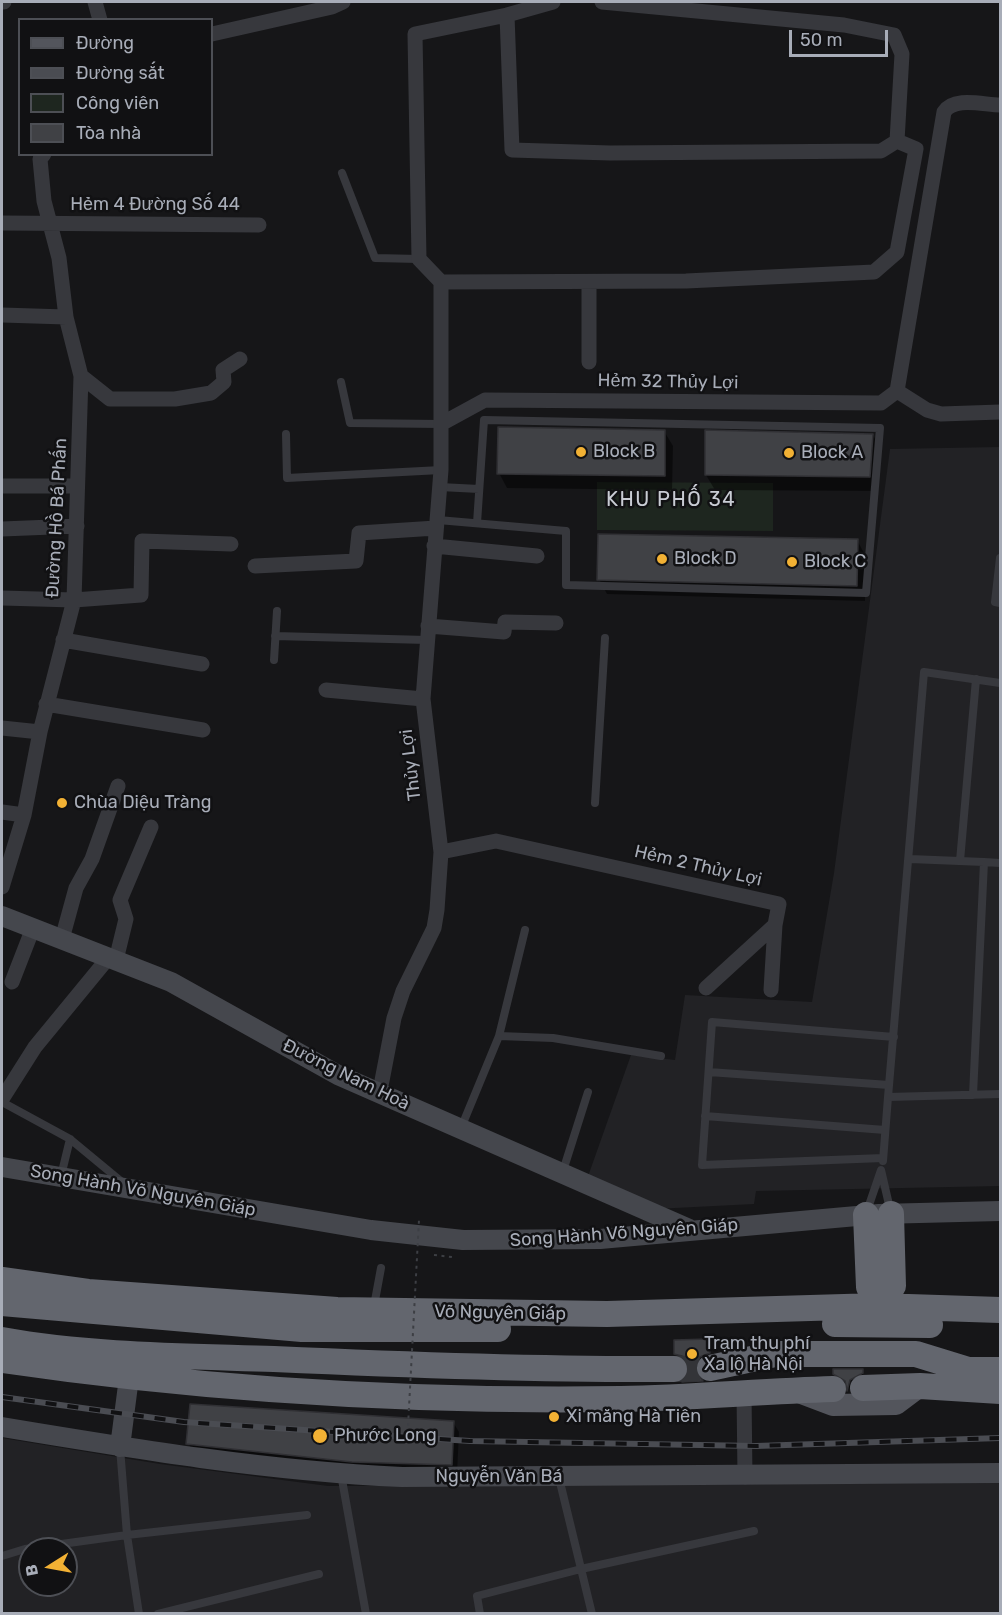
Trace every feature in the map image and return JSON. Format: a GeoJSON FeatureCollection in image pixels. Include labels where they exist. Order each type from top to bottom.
{"type":"FeatureCollection","features":[{"type":"Feature","properties":{"kind":"highway"},"geometry":{"type":"LineString","coordinates":[[845,1323],[878,1306],[893,1286],[891,1214]]}},
{"type":"Feature","properties":{"kind":"highway"},"geometry":{"type":"LineString","coordinates":[[866,1215],[869,1287],[878,1306],[911,1324]]}},
{"type":"Feature","properties":{"kind":"highway","name":"Võ Nguyên Giáp"},"geometry":{"type":"LineString","coordinates":[[2,1280],[88,1292],[373,1311],[607,1314],[878,1306],[1000,1310]]}},
{"type":"Feature","properties":{"kind":"highway","name":"Võ Nguyên Giáp"},"geometry":{"type":"LineString","coordinates":[[2,1303],[302,1329],[444,1330],[845,1323],[1000,1326]]}},
{"type":"Feature","properties":{"kind":"highway"},"geometry":{"type":"LineString","coordinates":[[2,1340],[131,1365],[179,1382],[354,1396],[621,1399],[833,1389]]}},
{"type":"Feature","properties":{"kind":"highway"},"geometry":{"type":"LineString","coordinates":[[12,1361],[54,1350]]}},
{"type":"Feature","properties":{"kind":"highway"},"geometry":{"type":"LineString","coordinates":[[710,1368],[775,1354],[916,1354],[993,1375]]}},
{"type":"Feature","properties":{"kind":"highway"},"geometry":{"type":"LineString","coordinates":[[12,1361],[131,1365],[543,1370],[674,1369]]}},
{"type":"Feature","properties":{"kind":"highway"},"geometry":{"type":"LineString","coordinates":[[543,1370],[621,1399]]}},
{"type":"Feature","properties":{"kind":"highway"},"geometry":{"type":"LineString","coordinates":[[863,1388],[920,1386],[993,1375]]}},
{"type":"Feature","properties":{"kind":"highway"},"geometry":{"type":"LineString","coordinates":[[920,1386],[993,1375]]}},
{"type":"Feature","properties":{"kind":"main road","name":"Đường Nam Hoà"},"geometry":{"type":"LineString","coordinates":[[2,916],[171,982],[338,1075],[380,1091],[562,1175],[693,1231]]}},
{"type":"Feature","properties":{"kind":"main road","name":"Song Hành Võ Nguyên Giáp"},"geometry":{"type":"LineString","coordinates":[[2,1167],[371,1230],[463,1240],[566,1241],[866,1215],[1000,1211]]}},
{"type":"Feature","properties":{"kind":"main road"},"geometry":{"type":"LineString","coordinates":[[120,1447],[131,1365]]}},
{"type":"Feature","properties":{"kind":"main road"},"geometry":{"type":"LineString","coordinates":[[795,1390],[833,1405],[896,1404],[920,1386]]}},
{"type":"Feature","properties":{"kind":"main road","name":"Nguyễn Văn Bá"},"geometry":{"type":"LineString","coordinates":[[2,1427],[120,1447],[341,1474],[402,1477],[745,1477],[1000,1473]]}},
{"type":"Feature","properties":{"kind":"street"},"geometry":{"type":"LineString","coordinates":[[95,2],[99,18]]}},
{"type":"Feature","properties":{"kind":"street"},"geometry":{"type":"LineString","coordinates":[[213,34],[332,7],[344,2]]}},
{"type":"Feature","properties":{"kind":"street"},"geometry":{"type":"LineString","coordinates":[[553,2],[507,15],[415,34],[419,259],[441,282],[686,281],[874,272],[897,252],[916,149],[897,141]]}},
{"type":"Feature","properties":{"kind":"street"},"geometry":{"type":"LineString","coordinates":[[602,2],[844,25],[894,35],[902,54],[897,141]]}},
{"type":"Feature","properties":{"kind":"street"},"geometry":{"type":"LineString","coordinates":[[507,15],[512,150],[610,153],[881,151],[897,141]]}},
{"type":"Feature","properties":{"kind":"street"},"geometry":{"type":"LineString","coordinates":[[1000,105],[958,103],[950,105],[944,112],[897,391],[927,410],[941,414],[1000,412]]}},
{"type":"Feature","properties":{"kind":"street","name":"Đường Hồ Bá Phấn"},"geometry":{"type":"LineString","coordinates":[[2,887],[24,815],[46,704],[74,600],[72,576],[77,526],[81,376],[66,317],[59,258],[44,201],[40,159],[42,156]]}},
{"type":"Feature","properties":{"kind":"street","name":"Hẻm 4 Đường Số 44"},"geometry":{"type":"LineString","coordinates":[[2,223],[259,225]]}},
{"type":"Feature","properties":{"kind":"street","name":"Thủy Lợi"},"geometry":{"type":"LineString","coordinates":[[380,1091],[394,1018],[403,991],[434,928],[441,852],[423,699],[441,470],[441,282]]}},
{"type":"Feature","properties":{"kind":"street"},"geometry":{"type":"LineString","coordinates":[[589,283],[589,362]]}},
{"type":"Feature","properties":{"kind":"street"},"geometry":{"type":"LineString","coordinates":[[2,315],[66,317]]}},
{"type":"Feature","properties":{"kind":"street"},"geometry":{"type":"LineString","coordinates":[[81,376],[110,399],[175,399],[211,393],[224,382],[223,370],[240,359]]}},
{"type":"Feature","properties":{"kind":"street","name":"Hẻm 32 Thủy Lợi"},"geometry":{"type":"LineString","coordinates":[[441,424],[485,400],[881,403],[897,391]]}},
{"type":"Feature","properties":{"kind":"street"},"geometry":{"type":"LineString","coordinates":[[2,486],[77,486]]}},
{"type":"Feature","properties":{"kind":"street"},"geometry":{"type":"LineString","coordinates":[[255,566],[356,561],[358,532],[437,524]]}},
{"type":"Feature","properties":{"kind":"street"},"geometry":{"type":"LineString","coordinates":[[2,529],[77,526]]}},
{"type":"Feature","properties":{"kind":"street"},"geometry":{"type":"LineString","coordinates":[[2,598],[74,600],[141,595],[142,541],[231,544]]}},
{"type":"Feature","properties":{"kind":"street"},"geometry":{"type":"LineString","coordinates":[[434,546],[537,556]]}},
{"type":"Feature","properties":{"kind":"street"},"geometry":{"type":"LineString","coordinates":[[428,633],[504,632],[505,622],[556,623]]}},
{"type":"Feature","properties":{"kind":"street"},"geometry":{"type":"LineString","coordinates":[[63,640],[202,664]]}},
{"type":"Feature","properties":{"kind":"street"},"geometry":{"type":"LineString","coordinates":[[326,690],[423,699]]}},
{"type":"Feature","properties":{"kind":"street"},"geometry":{"type":"LineString","coordinates":[[46,704],[203,730]]}},
{"type":"Feature","properties":{"kind":"street"},"geometry":{"type":"LineString","coordinates":[[2,728],[40,732]]}},
{"type":"Feature","properties":{"kind":"street"},"geometry":{"type":"LineString","coordinates":[[62,939],[76,888],[92,859],[118,786]]}},
{"type":"Feature","properties":{"kind":"street"},"geometry":{"type":"LineString","coordinates":[[2,812],[24,815]]}},
{"type":"Feature","properties":{"kind":"street"},"geometry":{"type":"LineString","coordinates":[[2,1100],[35,1047],[112,958],[126,919],[120,900],[151,827]]}},
{"type":"Feature","properties":{"kind":"street","name":"Hẻm 2 Thủy Lợi"},"geometry":{"type":"LineString","coordinates":[[441,852],[496,841],[779,904],[775,925]]}},
{"type":"Feature","properties":{"kind":"street"},"geometry":{"type":"LineString","coordinates":[[706,988],[775,925]]}},
{"type":"Feature","properties":{"kind":"street"},"geometry":{"type":"LineString","coordinates":[[771,990],[775,925]]}},
{"type":"Feature","properties":{"kind":"street"},"geometry":{"type":"LineString","coordinates":[[12,982],[33,928]]}},
{"type":"Feature","properties":{"kind":"street"},"geometry":{"type":"LineString","coordinates":[[744,1393],[745,1477]]}},
{"type":"Feature","properties":{"kind":"lane"},"geometry":{"type":"LineString","coordinates":[[342,174],[375,258],[419,259]]}},
{"type":"Feature","properties":{"kind":"lane"},"geometry":{"type":"LineString","coordinates":[[341,382],[350,423],[441,424]]}},
{"type":"Feature","properties":{"kind":"lane"},"geometry":{"type":"LineString","coordinates":[[437,524],[477,523],[566,531],[566,585],[866,593],[880,428],[484,420],[477,523]]}},
{"type":"Feature","properties":{"kind":"lane"},"geometry":{"type":"LineString","coordinates":[[286,434],[287,478],[441,470]]}},
{"type":"Feature","properties":{"kind":"lane"},"geometry":{"type":"LineString","coordinates":[[440,487],[479,489]]}},
{"type":"Feature","properties":{"kind":"lane"},"geometry":{"type":"LineString","coordinates":[[1000,558],[995,602],[1000,603]]}},
{"type":"Feature","properties":{"kind":"lane"},"geometry":{"type":"LineString","coordinates":[[274,660],[276,611]]}},
{"type":"Feature","properties":{"kind":"lane"},"geometry":{"type":"LineString","coordinates":[[275,636],[428,633]]}},
{"type":"Feature","properties":{"kind":"lane"},"geometry":{"type":"LineString","coordinates":[[595,803],[605,638]]}},
{"type":"Feature","properties":{"kind":"lane"},"geometry":{"type":"LineString","coordinates":[[866,1215],[883,1158],[924,672],[1000,683]]}},
{"type":"Feature","properties":{"kind":"lane"},"geometry":{"type":"LineString","coordinates":[[960,861],[976,679]]}},
{"type":"Feature","properties":{"kind":"lane"},"geometry":{"type":"LineString","coordinates":[[910,859],[1000,863]]}},
{"type":"Feature","properties":{"kind":"lane"},"geometry":{"type":"LineString","coordinates":[[973,1095],[984,862]]}},
{"type":"Feature","properties":{"kind":"lane"},"geometry":{"type":"LineString","coordinates":[[461,1129],[499,1036],[525,930]]}},
{"type":"Feature","properties":{"kind":"lane"},"geometry":{"type":"LineString","coordinates":[[883,1158],[702,1165],[712,1022],[894,1037]]}},
{"type":"Feature","properties":{"kind":"lane"},"geometry":{"type":"LineString","coordinates":[[499,1036],[553,1038],[662,1056]]}},
{"type":"Feature","properties":{"kind":"lane"},"geometry":{"type":"LineString","coordinates":[[709,1072],[889,1085]]}},
{"type":"Feature","properties":{"kind":"lane"},"geometry":{"type":"LineString","coordinates":[[562,1175],[588,1092]]}},
{"type":"Feature","properties":{"kind":"lane"},"geometry":{"type":"LineString","coordinates":[[888,1096],[1000,1094]]}},
{"type":"Feature","properties":{"kind":"lane"},"geometry":{"type":"LineString","coordinates":[[2,1100],[70,1139],[130,1189]]}},
{"type":"Feature","properties":{"kind":"lane"},"geometry":{"type":"LineString","coordinates":[[705,1116],[885,1130]]}},
{"type":"Feature","properties":{"kind":"lane"},"geometry":{"type":"LineString","coordinates":[[61,1177],[70,1139]]}},
{"type":"Feature","properties":{"kind":"lane"},"geometry":{"type":"LineString","coordinates":[[881,1170],[891,1214]]}},
{"type":"Feature","properties":{"kind":"lane"},"geometry":{"type":"LineString","coordinates":[[373,1311],[381,1268]]}},
{"type":"Feature","properties":{"kind":"lane"},"geometry":{"type":"LineString","coordinates":[[120,1447],[127,1535],[139,1614]]}},
{"type":"Feature","properties":{"kind":"lane"},"geometry":{"type":"LineString","coordinates":[[341,1474],[366,1614]]}},
{"type":"Feature","properties":{"kind":"lane"},"geometry":{"type":"LineString","coordinates":[[559,1476],[592,1614]]}},
{"type":"Feature","properties":{"kind":"lane"},"geometry":{"type":"LineString","coordinates":[[2,1556],[25,1549],[127,1535],[307,1515]]}},
{"type":"Feature","properties":{"kind":"lane"},"geometry":{"type":"LineString","coordinates":[[480,1614],[477,1596],[581,1569],[754,1531]]}},
{"type":"Feature","properties":{"kind":"lane"},"geometry":{"type":"LineString","coordinates":[[158,1614],[319,1574]]}},
{"type":"Feature","properties":{"kind":"path"},"geometry":{"type":"LineString","coordinates":[[408,1426],[419,1220]]}},
{"type":"Feature","properties":{"kind":"shaded area"},"geometry":{"type":"Polygon","coordinates":[[[1000,447],[1000,1186],[756,1191],[754,1204],[655,1209],[586,1182],[631,1055],[675,1060],[685,995],[812,1002],[834,873],[890,449],[1000,447]]]}},
{"type":"Feature","properties":{"kind":"shaded area"},"geometry":{"type":"Polygon","coordinates":[[[2,1438],[160,1464],[328,1486],[1000,1483],[1000,1613],[2,1613],[2,1438]]]}},
{"type":"Feature","properties":{"kind":"green space"},"geometry":{"type":"Polygon","coordinates":[[[597,482],[773,483],[773,531],[597,530],[597,482]]]}},
{"type":"Feature","properties":{"kind":"building","name":"Block B"},"geometry":{"type":"Polygon","coordinates":[[[498,427],[665,430],[665,476],[497,474],[498,427]]]}},
{"type":"Feature","properties":{"kind":"building","name":"Block A"},"geometry":{"type":"Polygon","coordinates":[[[705,430],[873,434],[870,477],[705,475],[705,430]]]}},
{"type":"Feature","properties":{"kind":"building"},"geometry":{"type":"Polygon","coordinates":[[[598,534],[858,539],[857,586],[597,580],[598,534]]]}},
{"type":"Feature","properties":{"kind":"building"},"geometry":{"type":"Polygon","coordinates":[[[709,1339],[710,1353],[700,1357],[696,1364],[696,1372],[703,1381],[682,1382],[689,1368],[682,1356],[674,1354],[674,1340],[709,1339]]]}},
{"type":"Feature","properties":{"kind":"building"},"geometry":{"type":"Polygon","coordinates":[[[833,1369],[863,1369],[863,1373],[850,1380],[847,1391],[845,1381],[833,1374],[833,1369]]]}},
{"type":"Feature","properties":{"kind":"building"},"geometry":{"type":"Polygon","coordinates":[[[190,1404],[454,1421],[452,1465],[352,1462],[186,1444],[190,1404]]]}},
{"type":"Feature","properties":{"kind":"tunnel"},"geometry":{"type":"LineString","coordinates":[[674,1369],[710,1368]]}},
{"type":"Feature","properties":{"kind":"railway"},"geometry":{"type":"LineString","coordinates":[[2,1397],[184,1422],[470,1441],[756,1446],[1000,1438]]}},
{"type":"Feature","properties":{"kind":"place","name":"Block B"},"geometry":{"type":"Point","coordinates":[581,452]}},
{"type":"Feature","properties":{"kind":"place","name":"Block A"},"geometry":{"type":"Point","coordinates":[789,453]}},
{"type":"Feature","properties":{"kind":"place","name":"Block D"},"geometry":{"type":"Point","coordinates":[662,559]}},
{"type":"Feature","properties":{"kind":"place","name":"Block C"},"geometry":{"type":"Point","coordinates":[792,562]}},
{"type":"Feature","properties":{"kind":"place","name":"Chùa Diệu Tràng"},"geometry":{"type":"Point","coordinates":[62,803]}},
{"type":"Feature","properties":{"kind":"place","name":"Trạm thu phí Xa lộ Hà Nội"},"geometry":{"type":"Point","coordinates":[692,1354]}},
{"type":"Feature","properties":{"kind":"place","name":"Xi măng Hà Tiên"},"geometry":{"type":"Point","coordinates":[554,1417]}},
{"type":"Feature","properties":{"kind":"place","name":"Phước Long"},"geometry":{"type":"Point","coordinates":[320,1436]}},
{"type":"Feature","properties":{"kind":"district","name":"KHU PHỐ 34"},"geometry":{"type":"Point","coordinates":[671,500]}}]}
